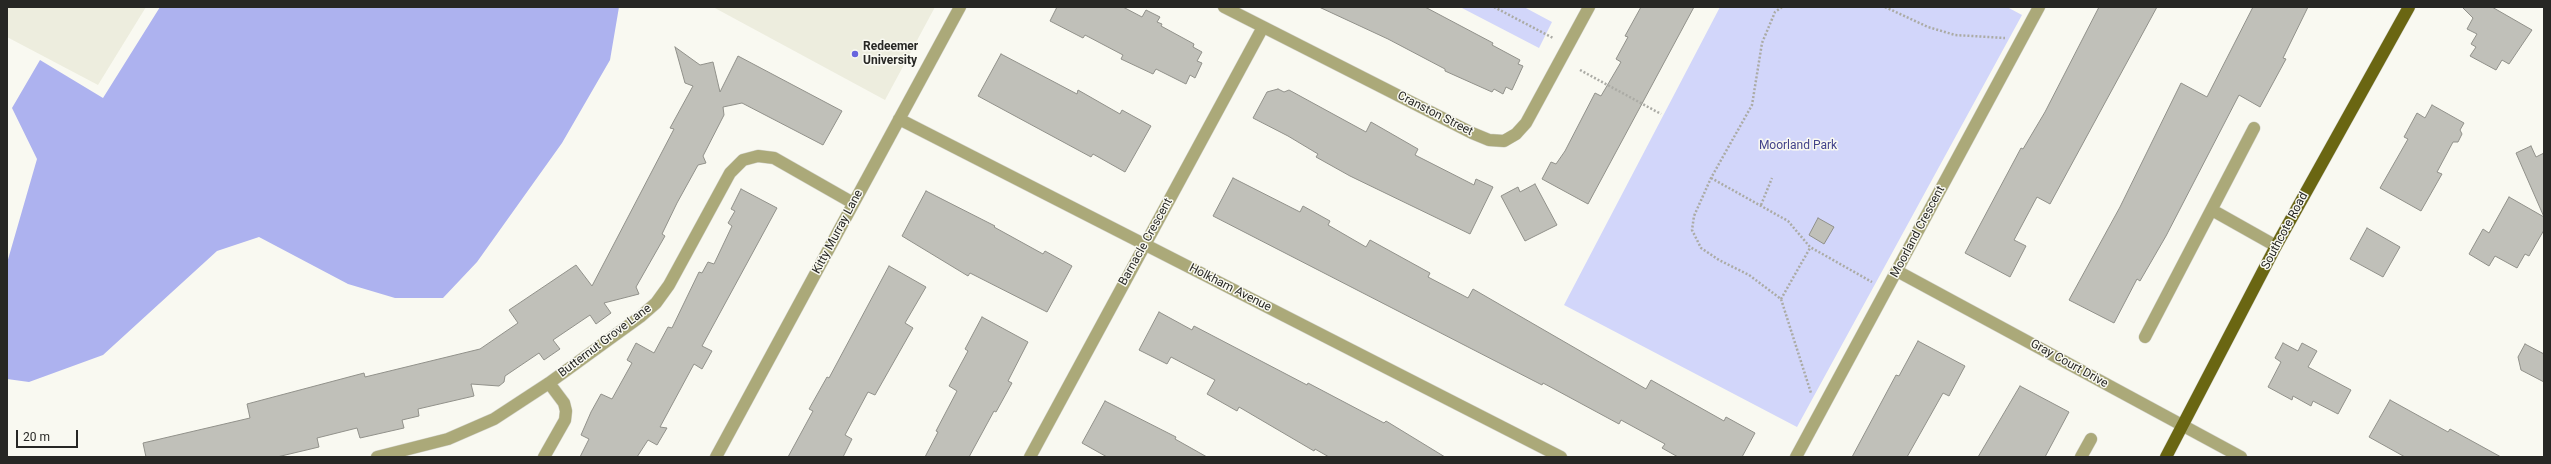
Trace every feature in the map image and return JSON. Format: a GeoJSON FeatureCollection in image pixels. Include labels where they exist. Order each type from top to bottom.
{"type":"FeatureCollection","features":[{"type":"Feature","properties":{"kind":"main road","name":"Southcote Road"},"geometry":{"type":"LineString","coordinates":[[2166,457],[2276,246],[2408,7]]}},
{"type":"Feature","properties":{"kind":"street","name":"Kitty Murray Lane"},"geometry":{"type":"LineString","coordinates":[[716,457],[960,7]]}},
{"type":"Feature","properties":{"kind":"street","name":"Cranston Street"},"geometry":{"type":"LineString","coordinates":[[1224,7],[1472,133],[1489,140],[1504,141],[1516,134],[1526,123],[1589,7]]}},
{"type":"Feature","properties":{"kind":"street","name":"Moorland Crescent"},"geometry":{"type":"LineString","coordinates":[[1796,457],[2039,7]]}},
{"type":"Feature","properties":{"kind":"street","name":"Barnacle Crescent"},"geometry":{"type":"LineString","coordinates":[[1030,457],[1263,27]]}},
{"type":"Feature","properties":{"kind":"street","name":"Holkham Avenue"},"geometry":{"type":"LineString","coordinates":[[899,119],[1562,457]]}},
{"type":"Feature","properties":{"kind":"street"},"geometry":{"type":"LineString","coordinates":[[2145,337],[2254,128]]}},
{"type":"Feature","properties":{"kind":"street","name":"Butternut Grove Lane"},"geometry":{"type":"LineString","coordinates":[[377,457],[448,439],[494,418],[549,383],[640,317],[656,303],[669,285],[730,173],[743,160],[758,156],[774,158],[853,203]]}},
{"type":"Feature","properties":{"kind":"street"},"geometry":{"type":"LineString","coordinates":[[2212,210],[2276,246]]}},
{"type":"Feature","properties":{"kind":"street","name":"Gray Court Drive"},"geometry":{"type":"LineString","coordinates":[[1898,270],[2241,457]]}},
{"type":"Feature","properties":{"kind":"street"},"geometry":{"type":"LineString","coordinates":[[544,457],[565,420],[566,411],[564,403],[549,383]]}},
{"type":"Feature","properties":{"kind":"street"},"geometry":{"type":"LineString","coordinates":[[2081,457],[2091,439]]}},
{"type":"Feature","properties":{"kind":"path"},"geometry":{"type":"LineString","coordinates":[[1494,7],[1554,39]]}},
{"type":"Feature","properties":{"kind":"path"},"geometry":{"type":"LineString","coordinates":[[1782,7],[1775,12],[1762,43],[1752,105],[1711,178],[1694,216],[1692,230],[1701,248],[1719,260],[1749,275],[1780,299],[1811,393]]}},
{"type":"Feature","properties":{"kind":"path"},"geometry":{"type":"LineString","coordinates":[[1885,7],[1928,27],[1955,34],[2022,39]]}},
{"type":"Feature","properties":{"kind":"path"},"geometry":{"type":"LineString","coordinates":[[1580,70],[1661,114]]}},
{"type":"Feature","properties":{"kind":"path"},"geometry":{"type":"LineString","coordinates":[[1711,178],[1788,221],[1810,248],[1874,284]]}},
{"type":"Feature","properties":{"kind":"path"},"geometry":{"type":"LineString","coordinates":[[1761,205],[1772,178]]}},
{"type":"Feature","properties":{"kind":"path"},"geometry":{"type":"LineString","coordinates":[[1780,299],[1810,248]]}},
{"type":"Feature","properties":{"kind":"shaded area"},"geometry":{"type":"Polygon","coordinates":[[[7,7],[146,7],[98,85],[7,37],[7,7]]]}},
{"type":"Feature","properties":{"kind":"shaded area"},"geometry":{"type":"Polygon","coordinates":[[[160,7],[619,7],[610,60],[562,143],[477,262],[443,298],[395,298],[348,284],[259,237],[217,251],[103,355],[29,382],[7,379],[7,263],[37,159],[12,108],[40,60],[103,98],[160,7]]]}},
{"type":"Feature","properties":{"kind":"shaded area","name":"Redeemer University"},"geometry":{"type":"Polygon","coordinates":[[[713,7],[935,7],[885,100],[713,7]]]}},
{"type":"Feature","properties":{"kind":"green space"},"geometry":{"type":"Polygon","coordinates":[[[1460,7],[1524,7],[1552,22],[1539,48],[1460,7]]]}},
{"type":"Feature","properties":{"kind":"green space","name":"Moorland Park"},"geometry":{"type":"Polygon","coordinates":[[[1720,7],[2007,7],[2022,15],[1797,427],[1564,305],[1720,7]]]}},
{"type":"Feature","properties":{"kind":"building"},"geometry":{"type":"Polygon","coordinates":[[[1057,7],[1123,7],[1142,17],[1146,10],[1160,17],[1157,22],[1162,24],[1161,26],[1194,44],[1193,47],[1202,52],[1197,61],[1202,63],[1195,78],[1190,75],[1186,84],[1156,69],[1153,74],[1121,59],[1123,55],[1085,35],[1083,38],[1050,21],[1057,7]]]}},
{"type":"Feature","properties":{"kind":"building"},"geometry":{"type":"Polygon","coordinates":[[[1319,7],[1425,7],[1493,43],[1492,45],[1520,60],[1518,64],[1523,66],[1512,90],[1506,87],[1503,94],[1494,89],[1492,92],[1445,71],[1445,69],[1388,39],[1319,7]]]}},
{"type":"Feature","properties":{"kind":"building"},"geometry":{"type":"Polygon","coordinates":[[[1641,7],[1694,7],[1588,204],[1542,179],[1551,162],[1556,164],[1565,151],[1595,93],[1601,96],[1621,62],[1616,59],[1628,37],[1625,36],[1641,7]]]}},
{"type":"Feature","properties":{"kind":"building"},"geometry":{"type":"Polygon","coordinates":[[[2099,7],[2157,7],[2050,204],[2037,197],[2014,240],[2026,246],[2010,277],[1965,253],[2021,148],[2023,149],[2045,112],[2099,7]]]}},
{"type":"Feature","properties":{"kind":"building"},"geometry":{"type":"Polygon","coordinates":[[[2253,7],[2308,7],[2283,58],[2286,59],[2260,107],[2239,95],[2166,236],[2140,281],[2137,279],[2114,323],[2069,300],[2120,207],[2181,83],[2207,97],[2253,7]]]}},
{"type":"Feature","properties":{"kind":"building"},"geometry":{"type":"Polygon","coordinates":[[[2462,7],[2492,7],[2532,30],[2509,64],[2502,60],[2496,70],[2470,56],[2476,47],[2471,44],[2477,34],[2467,29],[2473,18],[2462,7]]]}},
{"type":"Feature","properties":{"kind":"building"},"geometry":{"type":"Polygon","coordinates":[[[675,47],[700,65],[713,62],[720,92],[738,56],[842,111],[823,145],[742,103],[723,107],[724,115],[703,156],[706,163],[698,165],[677,203],[662,234],[665,236],[636,287],[639,294],[604,303],[611,313],[596,324],[590,315],[553,340],[560,349],[544,360],[539,353],[505,376],[504,382],[499,386],[471,384],[474,396],[418,409],[419,416],[402,420],[404,428],[360,438],[357,428],[317,438],[319,447],[277,457],[146,457],[143,443],[250,418],[247,404],[364,373],[365,377],[480,349],[518,323],[509,310],[576,265],[592,286],[674,129],[670,128],[693,86],[685,83],[675,47]]]}},
{"type":"Feature","properties":{"kind":"building"},"geometry":{"type":"Polygon","coordinates":[[[1001,54],[1077,94],[1078,90],[1120,114],[1122,110],[1151,126],[1125,172],[1093,154],[1091,157],[978,96],[1001,54]]]}},
{"type":"Feature","properties":{"kind":"building"},"geometry":{"type":"Polygon","coordinates":[[[1278,89],[1284,92],[1289,90],[1366,132],[1371,122],[1418,149],[1415,155],[1474,185],[1476,179],[1493,187],[1470,234],[1350,176],[1316,157],[1318,154],[1288,136],[1253,118],[1267,92],[1278,89]]]}},
{"type":"Feature","properties":{"kind":"building"},"geometry":{"type":"Polygon","coordinates":[[[2432,105],[2464,123],[2460,130],[2462,134],[2458,142],[2453,142],[2437,172],[2442,174],[2421,211],[2380,188],[2408,139],[2404,137],[2417,113],[2425,118],[2432,105]]]}},
{"type":"Feature","properties":{"kind":"building"},"geometry":{"type":"Polygon","coordinates":[[[2531,146],[2536,157],[2544,153],[2544,217],[2516,153],[2531,146]]]}},
{"type":"Feature","properties":{"kind":"building"},"geometry":{"type":"Polygon","coordinates":[[[1233,178],[1300,212],[1303,206],[1330,221],[1328,225],[1366,247],[1370,240],[1430,273],[1428,277],[1468,298],[1473,289],[1646,389],[1651,380],[1724,421],[1726,417],[1755,433],[1742,457],[1678,457],[1662,448],[1665,444],[1621,420],[1619,424],[1543,383],[1542,385],[1213,216],[1233,178]]]}},
{"type":"Feature","properties":{"kind":"building"},"geometry":{"type":"Polygon","coordinates":[[[1535,184],[1557,225],[1525,241],[1501,196],[1518,187],[1520,192],[1535,184]]]}},
{"type":"Feature","properties":{"kind":"building"},"geometry":{"type":"Polygon","coordinates":[[[741,189],[777,208],[702,346],[712,351],[702,369],[694,364],[660,427],[667,428],[657,445],[648,440],[637,457],[580,457],[589,439],[581,435],[591,412],[601,394],[612,399],[632,363],[627,360],[636,343],[654,353],[668,327],[672,328],[699,272],[702,273],[708,262],[714,264],[732,226],[728,223],[735,211],[731,209],[741,189]]]}},
{"type":"Feature","properties":{"kind":"building"},"geometry":{"type":"Polygon","coordinates":[[[926,191],[995,226],[994,227],[1043,254],[1045,251],[1072,266],[1047,312],[970,273],[968,276],[902,236],[926,191]]]}},
{"type":"Feature","properties":{"kind":"building"},"geometry":{"type":"Polygon","coordinates":[[[2509,197],[2544,217],[2544,230],[2529,256],[2525,254],[2517,268],[2495,256],[2489,266],[2469,254],[2483,229],[2489,233],[2509,197]]]}},
{"type":"Feature","properties":{"kind":"building"},"geometry":{"type":"Polygon","coordinates":[[[1818,218],[1834,227],[1824,244],[1809,235],[1818,218]]]}},
{"type":"Feature","properties":{"kind":"building"},"geometry":{"type":"Polygon","coordinates":[[[2367,228],[2400,247],[2383,277],[2350,259],[2367,228]]]}},
{"type":"Feature","properties":{"kind":"building"},"geometry":{"type":"Polygon","coordinates":[[[889,266],[926,287],[905,323],[913,328],[875,395],[868,392],[845,435],[852,439],[843,457],[788,457],[813,411],[809,409],[827,377],[829,378],[889,266]]]}},
{"type":"Feature","properties":{"kind":"building"},"geometry":{"type":"Polygon","coordinates":[[[1159,312],[1192,330],[1194,326],[1384,423],[1386,421],[1445,457],[1329,457],[1315,449],[1314,451],[1239,407],[1237,411],[1207,394],[1215,380],[1171,357],[1167,364],[1139,350],[1159,312]]]}},
{"type":"Feature","properties":{"kind":"building"},"geometry":{"type":"Polygon","coordinates":[[[982,317],[1028,342],[1008,381],[1012,383],[996,412],[994,411],[969,457],[925,457],[938,432],[936,431],[957,391],[949,386],[968,351],[965,349],[982,317]]]}},
{"type":"Feature","properties":{"kind":"building"},"geometry":{"type":"Polygon","coordinates":[[[1918,341],[1965,366],[1949,396],[1943,393],[1907,457],[1852,457],[1896,375],[1899,376],[1918,341]]]}},
{"type":"Feature","properties":{"kind":"building"},"geometry":{"type":"Polygon","coordinates":[[[2283,343],[2298,351],[2302,343],[2317,351],[2308,367],[2351,390],[2338,414],[2313,401],[2311,406],[2293,396],[2292,400],[2268,387],[2281,362],[2275,358],[2283,343]]]}},
{"type":"Feature","properties":{"kind":"building"},"geometry":{"type":"Polygon","coordinates":[[[2525,344],[2544,354],[2544,382],[2521,370],[2518,357],[2525,344]]]}},
{"type":"Feature","properties":{"kind":"building"},"geometry":{"type":"Polygon","coordinates":[[[2020,386],[2069,412],[2045,457],[1978,457],[2020,386]]]}},
{"type":"Feature","properties":{"kind":"building"},"geometry":{"type":"Polygon","coordinates":[[[2390,400],[2448,432],[2450,429],[2501,457],[2405,457],[2369,437],[2390,400]]]}},
{"type":"Feature","properties":{"kind":"building"},"geometry":{"type":"Polygon","coordinates":[[[1105,401],[1176,437],[1175,439],[1207,457],[1107,457],[1082,443],[1105,401]]]}},
{"type":"Feature","properties":{"kind":"place","name":"Redeemer University"},"geometry":{"type":"Point","coordinates":[855,54]}}]}
